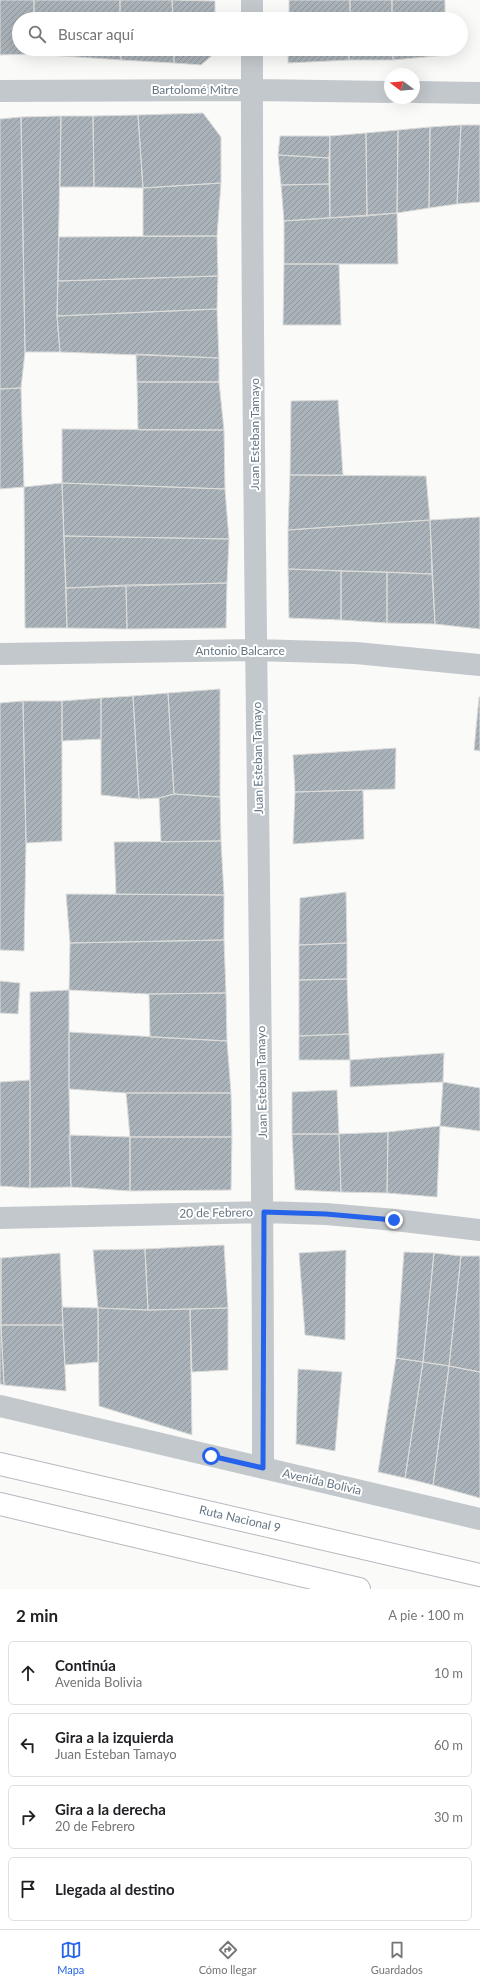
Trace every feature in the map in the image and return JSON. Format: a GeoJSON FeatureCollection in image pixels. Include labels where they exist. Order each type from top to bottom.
{"type":"FeatureCollection","features":[{"type":"Feature","properties":{"kind":"main road","name":"Ruta Nacional 9"},"geometry":{"type":"LineString","coordinates":[[0,1464],[480,1575]]}},
{"type":"Feature","properties":{"kind":"main road"},"geometry":{"type":"LineString","coordinates":[[0,1504],[359,1589]]}},
{"type":"Feature","properties":{"kind":"street"},"geometry":{"type":"LineString","coordinates":[[252,0],[252,12]]}},
{"type":"Feature","properties":{"kind":"street","name":"Juan Esteban Tamayo"},"geometry":{"type":"LineString","coordinates":[[252,56],[256,650],[264,1212],[263,1468]]}},
{"type":"Feature","properties":{"kind":"street","name":"Bartolomé Mitre"},"geometry":{"type":"LineString","coordinates":[[0,90],[252,90],[384,92]]}},
{"type":"Feature","properties":{"kind":"street"},"geometry":{"type":"LineString","coordinates":[[420,92],[480,93]]}},
{"type":"Feature","properties":{"kind":"street","name":"Antonio Balcarce"},"geometry":{"type":"LineString","coordinates":[[0,654],[256,650],[356,653],[480,665]]}},
{"type":"Feature","properties":{"kind":"street","name":"20 de Febrero"},"geometry":{"type":"LineString","coordinates":[[0,1218],[264,1212],[326,1214],[480,1230]]}},
{"type":"Feature","properties":{"kind":"street","name":"Avenida Bolivia"},"geometry":{"type":"LineString","coordinates":[[0,1406],[480,1519]]}},
{"type":"Feature","properties":{"kind":"building"},"geometry":{"type":"Polygon","coordinates":[[[0,0],[34,0],[34,12],[12,12],[12,55],[0,55],[0,0]]]}},
{"type":"Feature","properties":{"kind":"building"},"geometry":{"type":"Polygon","coordinates":[[[34,0],[120,0],[120,12],[34,12],[34,0]]]}},
{"type":"Feature","properties":{"kind":"building"},"geometry":{"type":"Polygon","coordinates":[[[120,0],[172,0],[173,12],[120,12],[120,0]]]}},
{"type":"Feature","properties":{"kind":"building"},"geometry":{"type":"Polygon","coordinates":[[[172,0],[215,1],[215,12],[173,12],[172,0]]]}},
{"type":"Feature","properties":{"kind":"building"},"geometry":{"type":"Polygon","coordinates":[[[289,0],[350,0],[350,12],[289,12],[289,0]]]}},
{"type":"Feature","properties":{"kind":"building"},"geometry":{"type":"Polygon","coordinates":[[[350,0],[392,0],[392,12],[350,12],[350,0]]]}},
{"type":"Feature","properties":{"kind":"building"},"geometry":{"type":"Polygon","coordinates":[[[392,0],[445,0],[445,12],[392,12],[392,0]]]}},
{"type":"Feature","properties":{"kind":"building"},"geometry":{"type":"Polygon","coordinates":[[[63,56],[121,56],[121,60],[63,56]]]}},
{"type":"Feature","properties":{"kind":"building"},"geometry":{"type":"Polygon","coordinates":[[[121,56],[174,56],[174,63],[121,60],[121,56]]]}},
{"type":"Feature","properties":{"kind":"building"},"geometry":{"type":"Polygon","coordinates":[[[174,56],[212,56],[201,65],[174,63],[174,56]]]}},
{"type":"Feature","properties":{"kind":"building"},"geometry":{"type":"Polygon","coordinates":[[[288,56],[349,56],[349,60],[288,63],[288,56]]]}},
{"type":"Feature","properties":{"kind":"building"},"geometry":{"type":"Polygon","coordinates":[[[349,56],[393,56],[393,60],[349,60],[349,56]]]}},
{"type":"Feature","properties":{"kind":"building"},"geometry":{"type":"Polygon","coordinates":[[[393,56],[435,56],[393,60],[393,56]]]}},
{"type":"Feature","properties":{"kind":"building"},"geometry":{"type":"Polygon","coordinates":[[[203,113],[221,137],[221,183],[143,188],[138,115],[203,113]]]}},
{"type":"Feature","properties":{"kind":"building"},"geometry":{"type":"Polygon","coordinates":[[[138,115],[143,188],[94,187],[93,116],[138,115]]]}},
{"type":"Feature","properties":{"kind":"building"},"geometry":{"type":"Polygon","coordinates":[[[61,116],[57,316],[60,352],[25,352],[21,117],[61,116]]]}},
{"type":"Feature","properties":{"kind":"building"},"geometry":{"type":"Polygon","coordinates":[[[61,116],[93,116],[94,187],[60,187],[61,116]]]}},
{"type":"Feature","properties":{"kind":"building"},"geometry":{"type":"Polygon","coordinates":[[[21,117],[25,352],[21,388],[0,389],[0,119],[21,117]]]}},
{"type":"Feature","properties":{"kind":"building"},"geometry":{"type":"Polygon","coordinates":[[[461,125],[480,125],[480,202],[457,204],[461,125]]]}},
{"type":"Feature","properties":{"kind":"building"},"geometry":{"type":"Polygon","coordinates":[[[461,125],[457,204],[429,208],[430,127],[461,125]]]}},
{"type":"Feature","properties":{"kind":"building"},"geometry":{"type":"Polygon","coordinates":[[[430,127],[429,208],[397,213],[398,130],[430,127]]]}},
{"type":"Feature","properties":{"kind":"building"},"geometry":{"type":"Polygon","coordinates":[[[398,130],[397,213],[367,216],[366,133],[398,130]]]}},
{"type":"Feature","properties":{"kind":"building"},"geometry":{"type":"Polygon","coordinates":[[[366,133],[367,216],[330,218],[330,136],[366,133]]]}},
{"type":"Feature","properties":{"kind":"building"},"geometry":{"type":"Polygon","coordinates":[[[280,136],[330,136],[329,158],[278,155],[280,136]]]}},
{"type":"Feature","properties":{"kind":"building"},"geometry":{"type":"Polygon","coordinates":[[[278,155],[329,158],[329,184],[281,185],[278,155]]]}},
{"type":"Feature","properties":{"kind":"building"},"geometry":{"type":"Polygon","coordinates":[[[221,183],[217,236],[143,236],[143,188],[221,183]]]}},
{"type":"Feature","properties":{"kind":"building"},"geometry":{"type":"Polygon","coordinates":[[[329,184],[330,218],[284,221],[281,185],[329,184]]]}},
{"type":"Feature","properties":{"kind":"building"},"geometry":{"type":"Polygon","coordinates":[[[397,213],[398,264],[284,264],[284,221],[397,213]]]}},
{"type":"Feature","properties":{"kind":"building"},"geometry":{"type":"Polygon","coordinates":[[[217,236],[218,276],[58,281],[59,237],[217,236]]]}},
{"type":"Feature","properties":{"kind":"building"},"geometry":{"type":"Polygon","coordinates":[[[284,264],[339,264],[341,325],[283,325],[284,264]]]}},
{"type":"Feature","properties":{"kind":"building"},"geometry":{"type":"Polygon","coordinates":[[[218,276],[217,309],[57,316],[58,281],[218,276]]]}},
{"type":"Feature","properties":{"kind":"building"},"geometry":{"type":"Polygon","coordinates":[[[217,309],[219,358],[60,352],[57,316],[217,309]]]}},
{"type":"Feature","properties":{"kind":"building"},"geometry":{"type":"Polygon","coordinates":[[[136,354],[219,358],[219,382],[137,382],[136,354]]]}},
{"type":"Feature","properties":{"kind":"building"},"geometry":{"type":"Polygon","coordinates":[[[137,382],[219,382],[224,430],[138,430],[137,382]]]}},
{"type":"Feature","properties":{"kind":"building"},"geometry":{"type":"Polygon","coordinates":[[[21,388],[24,487],[0,489],[0,389],[21,388]]]}},
{"type":"Feature","properties":{"kind":"building"},"geometry":{"type":"Polygon","coordinates":[[[338,400],[343,475],[290,475],[291,401],[338,400]]]}},
{"type":"Feature","properties":{"kind":"building"},"geometry":{"type":"Polygon","coordinates":[[[62,429],[224,430],[225,489],[62,483],[62,429]]]}},
{"type":"Feature","properties":{"kind":"building"},"geometry":{"type":"Polygon","coordinates":[[[290,475],[426,476],[430,520],[288,530],[290,475]]]}},
{"type":"Feature","properties":{"kind":"building"},"geometry":{"type":"Polygon","coordinates":[[[62,483],[225,489],[229,539],[64,536],[62,483]]]}},
{"type":"Feature","properties":{"kind":"building"},"geometry":{"type":"Polygon","coordinates":[[[62,483],[67,628],[25,628],[24,487],[62,483]]]}},
{"type":"Feature","properties":{"kind":"building"},"geometry":{"type":"Polygon","coordinates":[[[480,517],[480,629],[435,624],[430,520],[480,517]]]}},
{"type":"Feature","properties":{"kind":"building"},"geometry":{"type":"Polygon","coordinates":[[[430,520],[432,574],[288,569],[288,530],[430,520]]]}},
{"type":"Feature","properties":{"kind":"building"},"geometry":{"type":"Polygon","coordinates":[[[64,536],[229,539],[227,583],[66,588],[64,536]]]}},
{"type":"Feature","properties":{"kind":"building"},"geometry":{"type":"Polygon","coordinates":[[[288,569],[341,571],[341,620],[289,618],[288,569]]]}},
{"type":"Feature","properties":{"kind":"building"},"geometry":{"type":"Polygon","coordinates":[[[341,571],[387,572],[387,623],[341,620],[341,571]]]}},
{"type":"Feature","properties":{"kind":"building"},"geometry":{"type":"Polygon","coordinates":[[[387,572],[432,574],[435,624],[387,623],[387,572]]]}},
{"type":"Feature","properties":{"kind":"building"},"geometry":{"type":"Polygon","coordinates":[[[227,583],[226,628],[127,629],[126,585],[227,583]]]}},
{"type":"Feature","properties":{"kind":"building"},"geometry":{"type":"Polygon","coordinates":[[[126,585],[127,629],[67,628],[66,588],[126,585]]]}},
{"type":"Feature","properties":{"kind":"building"},"geometry":{"type":"Polygon","coordinates":[[[220,689],[220,797],[174,794],[168,693],[220,689]]]}},
{"type":"Feature","properties":{"kind":"building"},"geometry":{"type":"Polygon","coordinates":[[[168,693],[174,794],[159,798],[139,799],[133,696],[168,693]]]}},
{"type":"Feature","properties":{"kind":"building"},"geometry":{"type":"Polygon","coordinates":[[[133,696],[139,799],[101,795],[101,698],[133,696]]]}},
{"type":"Feature","properties":{"kind":"building"},"geometry":{"type":"Polygon","coordinates":[[[480,697],[480,751],[474,750],[480,697]]]}},
{"type":"Feature","properties":{"kind":"building"},"geometry":{"type":"Polygon","coordinates":[[[101,698],[101,739],[62,741],[62,701],[101,698]]]}},
{"type":"Feature","properties":{"kind":"building"},"geometry":{"type":"Polygon","coordinates":[[[23,701],[62,701],[62,841],[26,843],[23,701]]]}},
{"type":"Feature","properties":{"kind":"building"},"geometry":{"type":"Polygon","coordinates":[[[23,701],[26,843],[24,951],[0,950],[0,703],[23,701]]]}},
{"type":"Feature","properties":{"kind":"building"},"geometry":{"type":"Polygon","coordinates":[[[396,748],[395,789],[295,792],[293,755],[396,748]]]}},
{"type":"Feature","properties":{"kind":"building"},"geometry":{"type":"Polygon","coordinates":[[[363,790],[364,839],[293,844],[295,792],[363,790]]]}},
{"type":"Feature","properties":{"kind":"building"},"geometry":{"type":"Polygon","coordinates":[[[174,794],[220,797],[221,841],[161,842],[159,798],[174,794]]]}},
{"type":"Feature","properties":{"kind":"building"},"geometry":{"type":"Polygon","coordinates":[[[221,841],[224,895],[116,894],[114,842],[221,841]]]}},
{"type":"Feature","properties":{"kind":"building"},"geometry":{"type":"Polygon","coordinates":[[[346,892],[347,943],[299,945],[300,898],[346,892]]]}},
{"type":"Feature","properties":{"kind":"building"},"geometry":{"type":"Polygon","coordinates":[[[66,894],[224,895],[224,940],[70,943],[66,894]]]}},
{"type":"Feature","properties":{"kind":"building"},"geometry":{"type":"Polygon","coordinates":[[[224,940],[226,993],[149,994],[69,990],[70,943],[224,940]]]}},
{"type":"Feature","properties":{"kind":"building"},"geometry":{"type":"Polygon","coordinates":[[[347,943],[347,979],[299,980],[299,945],[347,943]]]}},
{"type":"Feature","properties":{"kind":"building"},"geometry":{"type":"Polygon","coordinates":[[[347,979],[349,1034],[299,1036],[299,980],[347,979]]]}},
{"type":"Feature","properties":{"kind":"building"},"geometry":{"type":"Polygon","coordinates":[[[0,981],[20,983],[18,1014],[0,1013],[0,981]]]}},
{"type":"Feature","properties":{"kind":"building"},"geometry":{"type":"Polygon","coordinates":[[[69,990],[71,1187],[30,1188],[30,992],[69,990]]]}},
{"type":"Feature","properties":{"kind":"building"},"geometry":{"type":"Polygon","coordinates":[[[226,993],[227,1041],[150,1037],[149,994],[226,993]]]}},
{"type":"Feature","properties":{"kind":"building"},"geometry":{"type":"Polygon","coordinates":[[[69,1032],[227,1041],[231,1093],[126,1093],[69,1089],[69,1032]]]}},
{"type":"Feature","properties":{"kind":"building"},"geometry":{"type":"Polygon","coordinates":[[[349,1034],[350,1060],[299,1060],[299,1036],[349,1034]]]}},
{"type":"Feature","properties":{"kind":"building"},"geometry":{"type":"Polygon","coordinates":[[[444,1053],[443,1082],[350,1087],[350,1060],[444,1053]]]}},
{"type":"Feature","properties":{"kind":"building"},"geometry":{"type":"Polygon","coordinates":[[[30,1080],[30,1188],[0,1186],[0,1082],[30,1080]]]}},
{"type":"Feature","properties":{"kind":"building"},"geometry":{"type":"Polygon","coordinates":[[[443,1082],[480,1088],[480,1131],[440,1126],[443,1082]]]}},
{"type":"Feature","properties":{"kind":"building"},"geometry":{"type":"Polygon","coordinates":[[[337,1090],[339,1134],[292,1134],[292,1092],[337,1090]]]}},
{"type":"Feature","properties":{"kind":"building"},"geometry":{"type":"Polygon","coordinates":[[[126,1093],[231,1093],[232,1137],[130,1137],[126,1093]]]}},
{"type":"Feature","properties":{"kind":"building"},"geometry":{"type":"Polygon","coordinates":[[[440,1126],[437,1197],[387,1193],[388,1132],[440,1126]]]}},
{"type":"Feature","properties":{"kind":"building"},"geometry":{"type":"Polygon","coordinates":[[[388,1132],[387,1193],[341,1192],[339,1134],[388,1132]]]}},
{"type":"Feature","properties":{"kind":"building"},"geometry":{"type":"Polygon","coordinates":[[[292,1134],[339,1134],[341,1192],[295,1190],[292,1134]]]}},
{"type":"Feature","properties":{"kind":"building"},"geometry":{"type":"Polygon","coordinates":[[[69,1135],[130,1137],[130,1191],[71,1187],[69,1135]]]}},
{"type":"Feature","properties":{"kind":"building"},"geometry":{"type":"Polygon","coordinates":[[[130,1137],[232,1137],[231,1190],[130,1191],[130,1137]]]}},
{"type":"Feature","properties":{"kind":"building"},"geometry":{"type":"Polygon","coordinates":[[[224,1245],[228,1308],[148,1310],[145,1249],[224,1245]]]}},
{"type":"Feature","properties":{"kind":"building"},"geometry":{"type":"Polygon","coordinates":[[[145,1249],[148,1310],[98,1308],[93,1250],[145,1249]]]}},
{"type":"Feature","properties":{"kind":"building"},"geometry":{"type":"Polygon","coordinates":[[[346,1250],[345,1340],[305,1335],[299,1253],[346,1250]]]}},
{"type":"Feature","properties":{"kind":"building"},"geometry":{"type":"Polygon","coordinates":[[[404,1252],[434,1253],[423,1362],[396,1358],[404,1252]]]}},
{"type":"Feature","properties":{"kind":"building"},"geometry":{"type":"Polygon","coordinates":[[[60,1253],[63,1325],[1,1325],[1,1258],[60,1253]]]}},
{"type":"Feature","properties":{"kind":"building"},"geometry":{"type":"Polygon","coordinates":[[[434,1253],[461,1256],[449,1366],[423,1362],[434,1253]]]}},
{"type":"Feature","properties":{"kind":"building"},"geometry":{"type":"Polygon","coordinates":[[[461,1256],[480,1256],[480,1372],[449,1366],[461,1256]]]}},
{"type":"Feature","properties":{"kind":"building"},"geometry":{"type":"Polygon","coordinates":[[[1,1258],[1,1325],[0,1325],[1,1258]]]}},
{"type":"Feature","properties":{"kind":"building"},"geometry":{"type":"Polygon","coordinates":[[[62,1307],[98,1308],[98,1362],[65,1365],[62,1307]]]}},
{"type":"Feature","properties":{"kind":"building"},"geometry":{"type":"Polygon","coordinates":[[[98,1308],[148,1310],[190,1309],[192,1435],[99,1406],[98,1308]]]}},
{"type":"Feature","properties":{"kind":"building"},"geometry":{"type":"Polygon","coordinates":[[[228,1308],[228,1370],[192,1372],[190,1309],[228,1308]]]}},
{"type":"Feature","properties":{"kind":"building"},"geometry":{"type":"Polygon","coordinates":[[[1,1325],[4,1385],[0,1384],[1,1325]]]}},
{"type":"Feature","properties":{"kind":"building"},"geometry":{"type":"Polygon","coordinates":[[[1,1325],[63,1325],[66,1391],[4,1385],[1,1325]]]}},
{"type":"Feature","properties":{"kind":"building"},"geometry":{"type":"Polygon","coordinates":[[[396,1358],[423,1362],[405,1478],[378,1472],[396,1358]]]}},
{"type":"Feature","properties":{"kind":"building"},"geometry":{"type":"Polygon","coordinates":[[[423,1362],[449,1366],[433,1485],[405,1478],[423,1362]]]}},
{"type":"Feature","properties":{"kind":"building"},"geometry":{"type":"Polygon","coordinates":[[[449,1366],[480,1372],[480,1498],[433,1485],[449,1366]]]}},
{"type":"Feature","properties":{"kind":"building"},"geometry":{"type":"Polygon","coordinates":[[[298,1369],[342,1372],[335,1451],[296,1444],[298,1369]]]}},
{"type":"Feature","properties":{"kind":"route"},"geometry":{"type":"LineString","coordinates":[[211,1456],[263,1468],[264,1212],[326,1214],[394,1220]]}}]}
